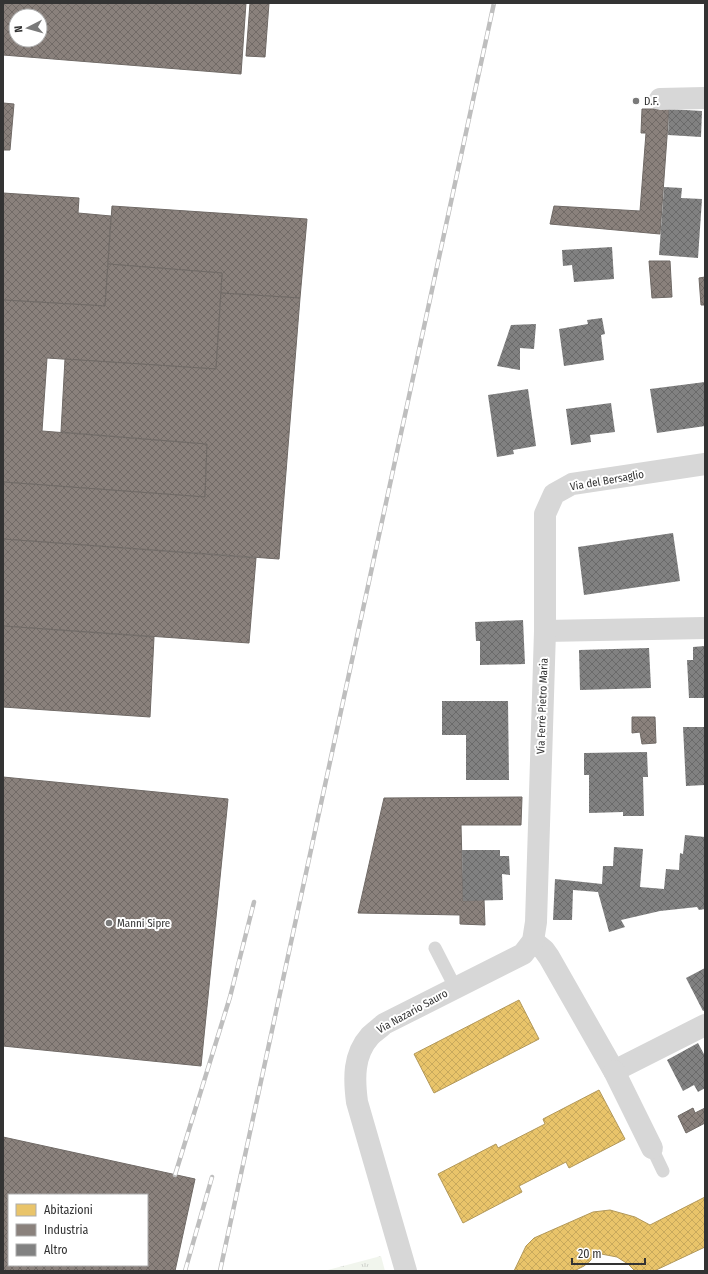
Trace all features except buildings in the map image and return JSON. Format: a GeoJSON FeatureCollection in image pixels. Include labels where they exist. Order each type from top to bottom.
{"type":"FeatureCollection","features":[{"type":"Feature","properties":{"kind":"street"},"geometry":{"type":"LineString","coordinates":[[660,99],[705,98]]}},
{"type":"Feature","properties":{"kind":"street","name":"Via del Bersaglio"},"geometry":{"type":"LineString","coordinates":[[545,631],[545,514],[554,494],[572,484],[705,464]]}},
{"type":"Feature","properties":{"kind":"street"},"geometry":{"type":"LineString","coordinates":[[545,631],[705,628]]}},
{"type":"Feature","properties":{"kind":"street","name":"Via Ferrè Pietro Maria"},"geometry":{"type":"LineString","coordinates":[[533,941],[536,922],[545,631]]}},
{"type":"Feature","properties":{"kind":"street"},"geometry":{"type":"LineString","coordinates":[[533,941],[544,950],[549,957],[614,1071],[652,1148]]}},
{"type":"Feature","properties":{"kind":"street","name":"Via Nazario Sauro"},"geometry":{"type":"LineString","coordinates":[[406,1271],[357,1102],[354,1085],[355,1067],[361,1050],[370,1036],[384,1024],[523,954],[533,941]]}},
{"type":"Feature","properties":{"kind":"street"},"geometry":{"type":"LineString","coordinates":[[614,1071],[705,1025]]}},
{"type":"Feature","properties":{"kind":"lane"},"geometry":{"type":"LineString","coordinates":[[435,948],[455,988]]}},
{"type":"Feature","properties":{"kind":"lane"},"geometry":{"type":"LineString","coordinates":[[652,1148],[663,1171]]}},
{"type":"Feature","properties":{"kind":"green space"},"geometry":{"type":"Polygon","coordinates":[[[381,1256],[385,1271],[324,1271],[381,1256]]]}},
{"type":"Feature","properties":{"kind":"railway"},"geometry":{"type":"LineString","coordinates":[[220,1271],[494,3]]}},
{"type":"Feature","properties":{"kind":"railway"},"geometry":{"type":"LineString","coordinates":[[175,1175],[230,997],[254,902]]}},
{"type":"Feature","properties":{"kind":"railway"},"geometry":{"type":"LineString","coordinates":[[185,1271],[212,1177]]}},
{"type":"Feature","properties":{"kind":"place","name":"D.F."},"geometry":{"type":"Point","coordinates":[636,101]}},
{"type":"Feature","properties":{"kind":"place","name":"Manni Sipre"},"geometry":{"type":"Point","coordinates":[109,923]}}]}
